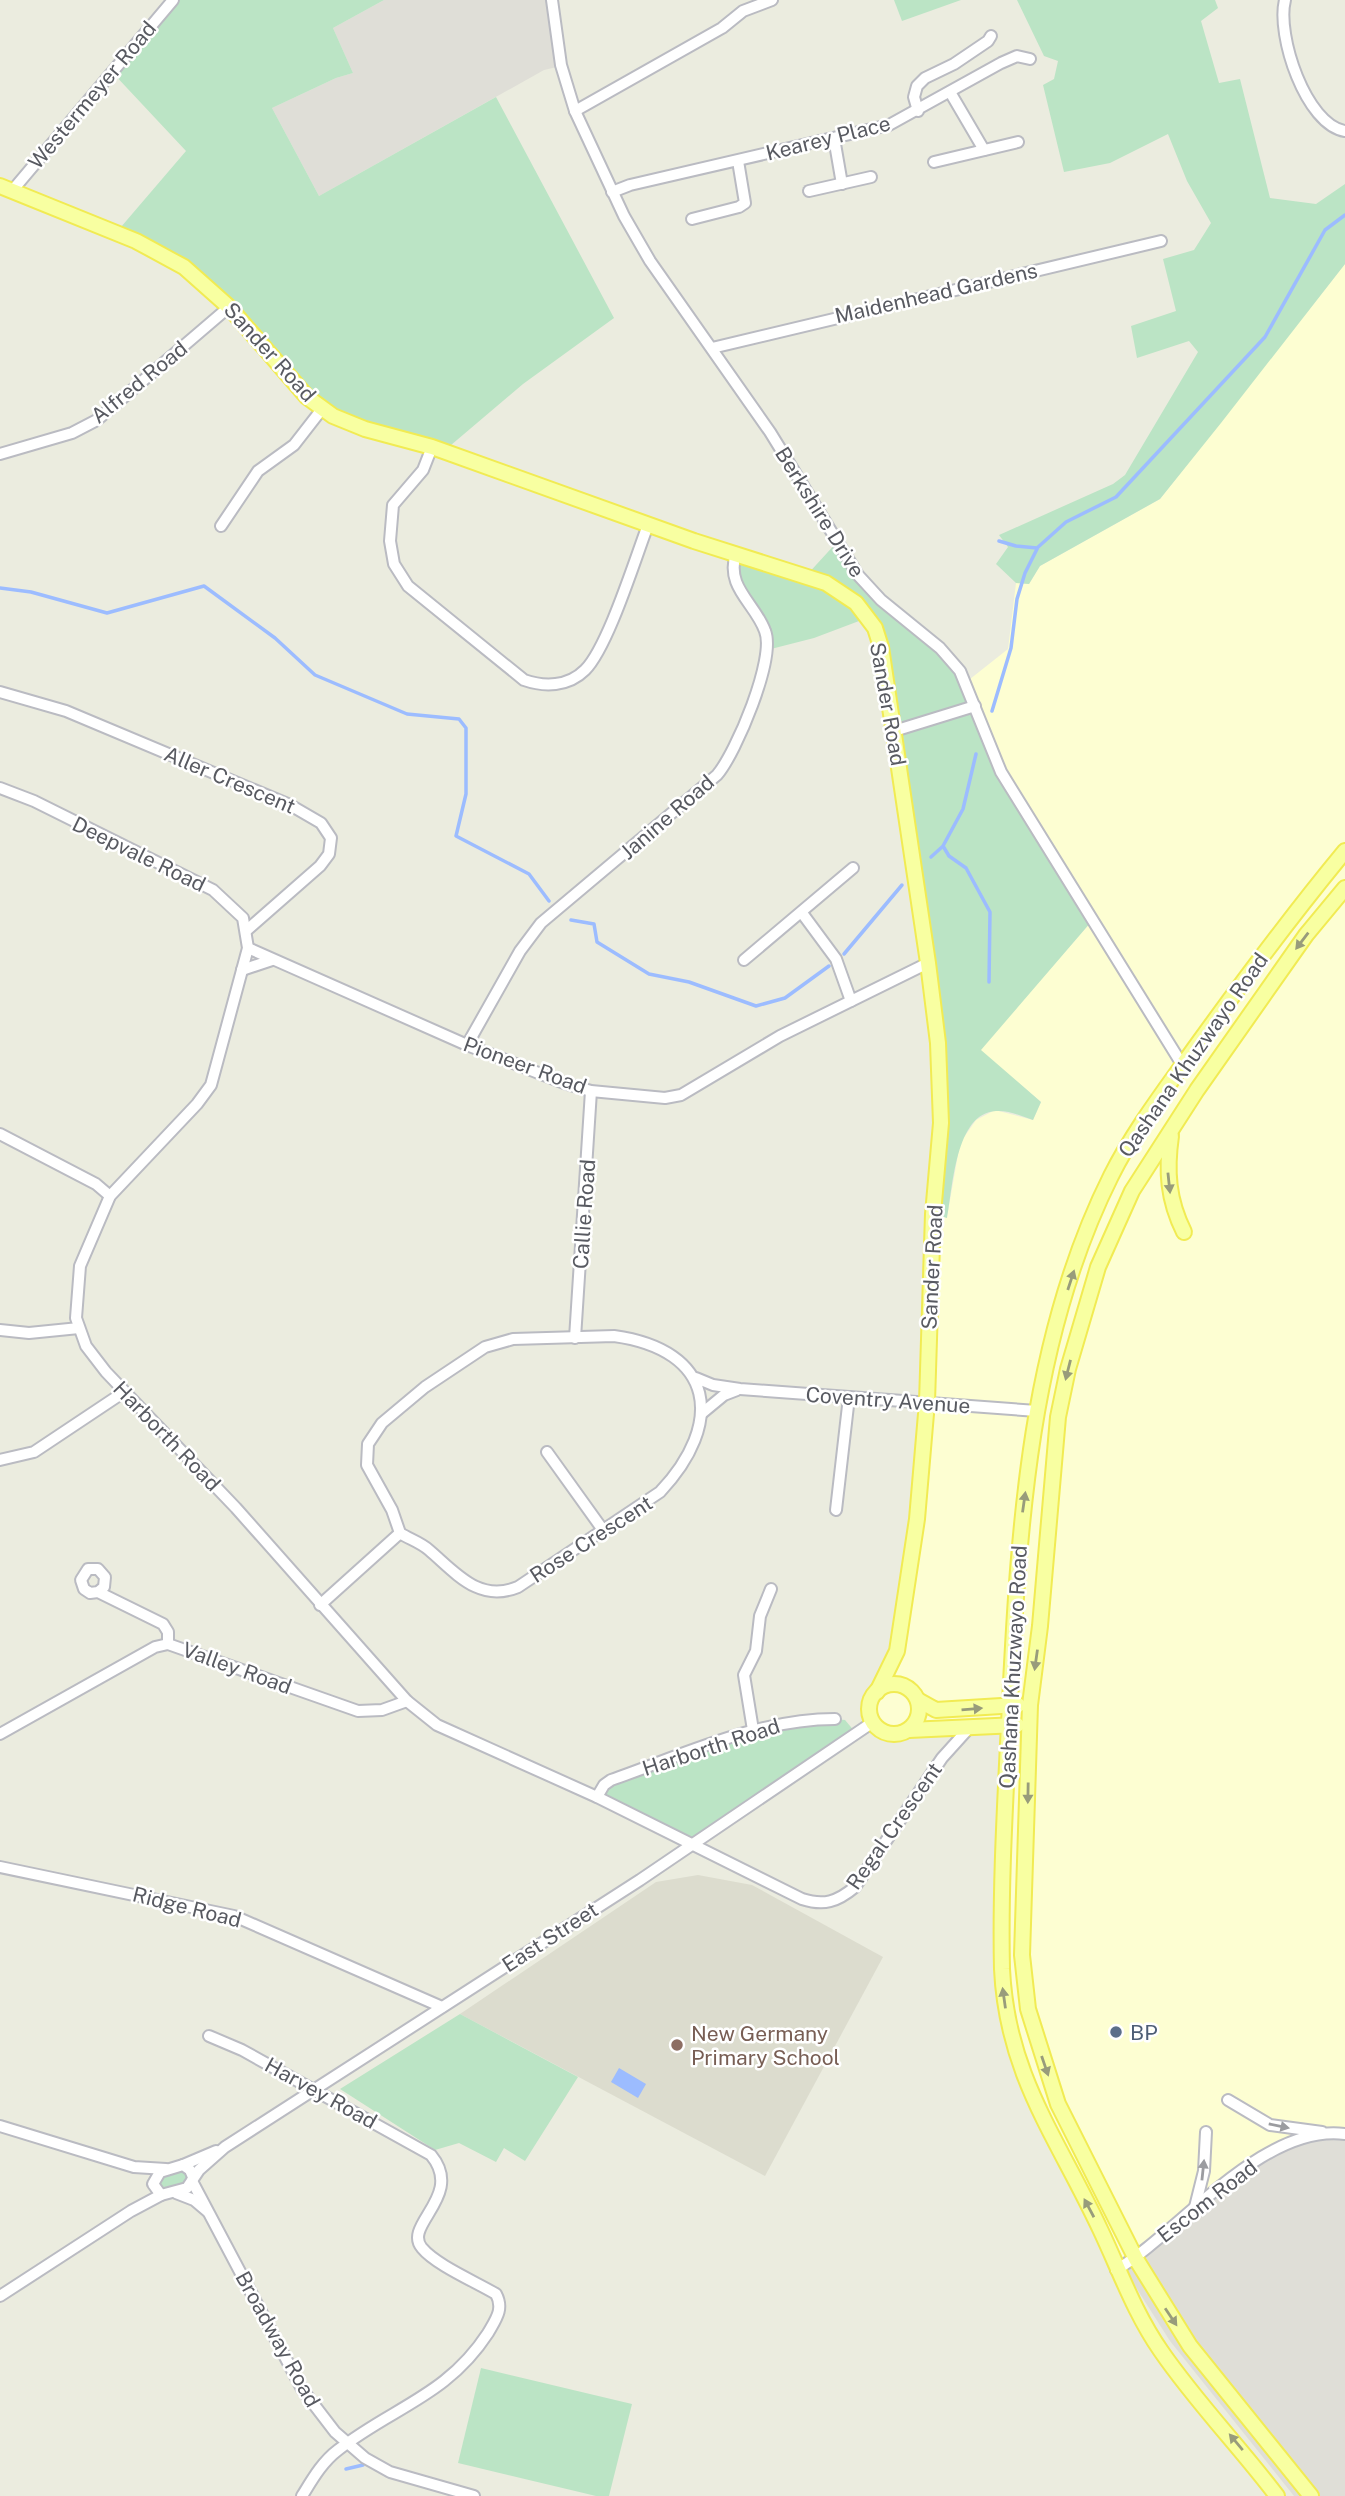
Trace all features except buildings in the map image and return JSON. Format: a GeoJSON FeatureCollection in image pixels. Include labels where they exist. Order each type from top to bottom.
{"type":"FeatureCollection","features":[{"type":"Feature","properties":{"kind":"main road","name":"Sander Road"},"geometry":{"type":"LineString","coordinates":[[6,188],[168,256],[209,286],[307,397],[322,409],[365,429],[432,447],[648,525],[826,583],[856,603],[875,628],[881,647],[929,963],[938,1043],[941,1123],[931,1253],[927,1402],[916,1519],[897,1651],[901,1675],[907,1688]]}},
{"type":"Feature","properties":{"kind":"main road","name":"Qashana Khuzwayo Road"},"geometry":{"type":"LineString","coordinates":[[1278,2496],[1162,2353],[1133,2308],[1100,2230],[1027,2087],[1011,2034],[1003,1993],[1009,1725],[1021,1520],[1037,1411],[1049,1352],[1066,1296],[1110,1177],[1182,1066],[1259,959],[1345,851]]}},
{"type":"Feature","properties":{"kind":"main road","name":"Qashana Khuzwayo Road"},"geometry":{"type":"LineString","coordinates":[[1311,2496],[1190,2346],[1136,2259],[1058,2104],[1028,2009],[1022,1955],[1030,1705],[1040,1626],[1058,1416],[1068,1369],[1111,1232],[1132,1191],[1235,1032],[1306,935],[1345,888]]}},
{"type":"Feature","properties":{"kind":"main road"},"geometry":{"type":"LineString","coordinates":[[1171,1131],[1167,1163],[1169,1188],[1174,1211],[1184,1232]]}},
{"type":"Feature","properties":{"kind":"main road","name":"Sander Road"},"geometry":{"type":"LineString","coordinates":[[877,1692],[897,1651]]}},
{"type":"Feature","properties":{"kind":"main road"},"geometry":{"type":"LineString","coordinates":[[1029,1724],[909,1730],[893,1734],[878,1728],[873,1722],[869,1706],[877,1692],[891,1685],[907,1688],[918,1700],[936,1710],[1030,1705]]}},
{"type":"Feature","properties":{"kind":"main road"},"geometry":{"type":"LineString","coordinates":[[909,1730],[918,1716],[918,1700]]}},
{"type":"Feature","properties":{"kind":"street","name":"Westermeyer Road"},"geometry":{"type":"LineString","coordinates":[[6,188],[173,0]]}},
{"type":"Feature","properties":{"kind":"street","name":"Berkshire Drive"},"geometry":{"type":"LineString","coordinates":[[552,0],[561,65],[575,111],[612,192],[650,261],[793,468],[858,575],[881,600],[940,648],[960,671],[1001,772],[1182,1066]]}},
{"type":"Feature","properties":{"kind":"street"},"geometry":{"type":"LineString","coordinates":[[575,111],[722,28],[743,11],[772,0]]}},
{"type":"Feature","properties":{"kind":"street"},"geometry":{"type":"LineString","coordinates":[[1285,0],[1282,17],[1284,38],[1310,102],[1325,123],[1345,131]]}},
{"type":"Feature","properties":{"kind":"street"},"geometry":{"type":"LineString","coordinates":[[918,111],[914,97],[920,82],[954,64],[988,41],[990,36]]}},
{"type":"Feature","properties":{"kind":"street","name":"Kearey Place"},"geometry":{"type":"LineString","coordinates":[[612,192],[630,185],[889,125],[1017,56],[1030,59]]}},
{"type":"Feature","properties":{"kind":"street"},"geometry":{"type":"LineString","coordinates":[[950,92],[984,150]]}},
{"type":"Feature","properties":{"kind":"street"},"geometry":{"type":"LineString","coordinates":[[834,138],[842,184]]}},
{"type":"Feature","properties":{"kind":"street"},"geometry":{"type":"LineString","coordinates":[[934,162],[1018,142]]}},
{"type":"Feature","properties":{"kind":"street"},"geometry":{"type":"LineString","coordinates":[[692,219],[739,208],[745,203],[738,161]]}},
{"type":"Feature","properties":{"kind":"street"},"geometry":{"type":"LineString","coordinates":[[810,191],[871,177]]}},
{"type":"Feature","properties":{"kind":"street","name":"Maidenhead Gardens"},"geometry":{"type":"LineString","coordinates":[[712,348],[1161,241]]}},
{"type":"Feature","properties":{"kind":"street","name":"Alfred Road"},"geometry":{"type":"LineString","coordinates":[[0,454],[72,433],[97,420],[229,307]]}},
{"type":"Feature","properties":{"kind":"street"},"geometry":{"type":"LineString","coordinates":[[221,526],[258,471],[294,445],[322,409]]}},
{"type":"Feature","properties":{"kind":"street"},"geometry":{"type":"LineString","coordinates":[[432,447],[423,470],[393,505],[390,541],[394,564],[408,586],[524,680],[539,685],[560,684],[577,676],[589,665],[624,590],[648,525]]}},
{"type":"Feature","properties":{"kind":"street","name":"Janine Road"},"geometry":{"type":"LineString","coordinates":[[467,1045],[520,951],[541,923],[717,775],[731,757],[757,690],[768,642],[766,632],[735,582],[733,570],[736,554]]}},
{"type":"Feature","properties":{"kind":"street","name":"Aller Crescent"},"geometry":{"type":"LineString","coordinates":[[0,692],[66,711],[290,805],[321,823],[331,838],[325,860],[247,930]]}},
{"type":"Feature","properties":{"kind":"street"},"geometry":{"type":"LineString","coordinates":[[894,732],[975,706]]}},
{"type":"Feature","properties":{"kind":"street","name":"Deepvale Road"},"geometry":{"type":"LineString","coordinates":[[0,788],[34,801],[213,890],[237,911],[247,930]]}},
{"type":"Feature","properties":{"kind":"street"},"geometry":{"type":"LineString","coordinates":[[744,960],[853,868]]}},
{"type":"Feature","properties":{"kind":"street"},"geometry":{"type":"LineString","coordinates":[[802,913],[836,959],[851,1001]]}},
{"type":"Feature","properties":{"kind":"street"},"geometry":{"type":"LineString","coordinates":[[247,930],[248,948]]}},
{"type":"Feature","properties":{"kind":"street","name":"Pioneer Road"},"geometry":{"type":"LineString","coordinates":[[248,948],[467,1045],[591,1091],[665,1098],[681,1095],[780,1036],[929,963]]}},
{"type":"Feature","properties":{"kind":"street","name":"Harborth Road"},"geometry":{"type":"LineString","coordinates":[[248,948],[211,1085],[197,1104],[110,1196],[77,1281],[79,1328],[90,1353],[236,1508],[407,1701],[437,1725],[597,1797],[693,1844]]}},
{"type":"Feature","properties":{"kind":"street"},"geometry":{"type":"LineString","coordinates":[[242,970],[272,960]]}},
{"type":"Feature","properties":{"kind":"street","name":"Callie Road"},"geometry":{"type":"LineString","coordinates":[[575,1338],[591,1091]]}},
{"type":"Feature","properties":{"kind":"street"},"geometry":{"type":"LineString","coordinates":[[0,1134],[96,1184],[110,1196]]}},
{"type":"Feature","properties":{"kind":"street"},"geometry":{"type":"LineString","coordinates":[[0,1330],[29,1333],[79,1328]]}},
{"type":"Feature","properties":{"kind":"street"},"geometry":{"type":"LineString","coordinates":[[320,1605],[400,1533],[392,1510],[367,1465],[368,1444],[375,1430],[425,1387],[485,1346],[513,1339],[614,1336],[653,1343],[677,1359],[695,1377]]}},
{"type":"Feature","properties":{"kind":"street","name":"Coventry Avenue"},"geometry":{"type":"LineString","coordinates":[[695,1377],[713,1385],[740,1389],[1037,1411]]}},
{"type":"Feature","properties":{"kind":"street","name":"Rose Crescent"},"geometry":{"type":"LineString","coordinates":[[400,1533],[424,1546],[472,1587],[501,1592],[518,1587],[652,1500],[671,1481],[690,1448],[701,1414],[701,1394],[695,1377]]}},
{"type":"Feature","properties":{"kind":"street"},"geometry":{"type":"LineString","coordinates":[[701,1414],[724,1395],[740,1389]]}},
{"type":"Feature","properties":{"kind":"street"},"geometry":{"type":"LineString","coordinates":[[0,1460],[34,1452],[124,1392]]}},
{"type":"Feature","properties":{"kind":"street"},"geometry":{"type":"LineString","coordinates":[[836,1510],[849,1397]]}},
{"type":"Feature","properties":{"kind":"street"},"geometry":{"type":"LineString","coordinates":[[547,1452],[603,1530]]}},
{"type":"Feature","properties":{"kind":"street"},"geometry":{"type":"LineString","coordinates":[[753,1730],[745,1669],[756,1651],[760,1616],[771,1589]]}},
{"type":"Feature","properties":{"kind":"street"},"geometry":{"type":"LineString","coordinates":[[98,1592],[163,1624],[168,1632],[168,1644]]}},
{"type":"Feature","properties":{"kind":"street","name":"Valley Road"},"geometry":{"type":"LineString","coordinates":[[0,1734],[155,1647],[168,1644],[358,1711],[382,1710],[407,1701]]}},
{"type":"Feature","properties":{"kind":"street","name":"Harborth Road"},"geometry":{"type":"LineString","coordinates":[[597,1797],[604,1785],[611,1780],[753,1730],[794,1720],[835,1719]]}},
{"type":"Feature","properties":{"kind":"street","name":"East Street"},"geometry":{"type":"LineString","coordinates":[[183,2165],[225,2147],[314,2090],[693,1844],[873,1722]]}},
{"type":"Feature","properties":{"kind":"street","name":"Regal Crescent"},"geometry":{"type":"LineString","coordinates":[[693,1844],[802,1899],[819,1903],[837,1900],[855,1887],[942,1758],[970,1727]]}},
{"type":"Feature","properties":{"kind":"street","name":"Ridge Road"},"geometry":{"type":"LineString","coordinates":[[0,1867],[234,1916],[442,2007]]}},
{"type":"Feature","properties":{"kind":"street","name":"Harvey Road"},"geometry":{"type":"LineString","coordinates":[[209,2036],[242,2050],[431,2155],[441,2172],[443,2186],[418,2234],[419,2244],[429,2254],[496,2294],[500,2312],[474,2354],[445,2383],[348,2443]]}},
{"type":"Feature","properties":{"kind":"street"},"geometry":{"type":"LineString","coordinates":[[1228,2100],[1270,2125],[1341,2134]]}},
{"type":"Feature","properties":{"kind":"street"},"geometry":{"type":"LineString","coordinates":[[0,2126],[134,2167],[166,2169],[183,2165],[190,2170],[192,2179],[187,2188],[161,2195],[131,2211],[0,2296]]}},
{"type":"Feature","properties":{"kind":"street"},"geometry":{"type":"LineString","coordinates":[[1195,2207],[1204,2172],[1206,2132]]}},
{"type":"Feature","properties":{"kind":"street","name":"Escom Road"},"geometry":{"type":"LineString","coordinates":[[1116,2270],[1136,2259],[1195,2207],[1264,2156],[1302,2141],[1341,2134]]}},
{"type":"Feature","properties":{"kind":"street","name":"East Street"},"geometry":{"type":"LineString","coordinates":[[192,2179],[225,2147]]}},
{"type":"Feature","properties":{"kind":"street"},"geometry":{"type":"LineString","coordinates":[[134,2167],[153,2182],[161,2195]]}},
{"type":"Feature","properties":{"kind":"street"},"geometry":{"type":"LineString","coordinates":[[131,2211],[166,2169]]}},
{"type":"Feature","properties":{"kind":"street","name":"Broadway Road"},"geometry":{"type":"LineString","coordinates":[[192,2179],[302,2389],[313,2405],[365,2458],[390,2472],[474,2496]]}},
{"type":"Feature","properties":{"kind":"street","name":"Broadway Road"},"geometry":{"type":"LineString","coordinates":[[176,2193],[194,2200],[212,2216]]}},
{"type":"Feature","properties":{"kind":"street"},"geometry":{"type":"LineString","coordinates":[[302,2496],[324,2463],[348,2443]]}},
{"type":"Feature","properties":{"kind":"shaded area"},"geometry":{"type":"Polygon","coordinates":[[[174,0],[384,0],[333,28],[353,73],[336,78],[272,108],[319,196],[496,97],[614,318],[523,384],[444,451],[333,417],[209,287],[115,234],[186,151],[112,72],[174,0]]]}},
{"type":"Feature","properties":{"kind":"shaded area"},"geometry":{"type":"Polygon","coordinates":[[[384,0],[552,0],[561,66],[544,70],[319,196],[272,108],[336,78],[353,73],[333,28],[384,0]]]}},
{"type":"Feature","properties":{"kind":"shaded area"},"geometry":{"type":"Polygon","coordinates":[[[894,0],[961,0],[902,21],[894,0]]]}},
{"type":"Feature","properties":{"kind":"shaded area"},"geometry":{"type":"Polygon","coordinates":[[[1017,0],[1215,0],[1218,8],[1201,21],[1219,83],[1240,79],[1270,198],[1316,204],[1345,184],[1345,264],[1221,423],[1160,499],[1040,566],[1029,584],[1016,583],[996,564],[1008,547],[999,535],[1113,484],[1125,475],[1198,352],[1189,341],[1137,358],[1131,326],[1176,311],[1163,259],[1194,250],[1211,223],[1187,181],[1168,134],[1110,163],[1064,172],[1043,85],[1054,79],[1058,61],[1044,56],[1017,0]]]}},
{"type":"Feature","properties":{"kind":"shaded area"},"geometry":{"type":"Polygon","coordinates":[[[1345,264],[1345,2135],[1123,2267],[1040,2112],[1004,1992],[1009,1726],[857,1733],[870,1721],[896,1648],[916,1519],[933,1214],[947,1217],[960,1143],[976,1120],[995,1110],[1033,1120],[1041,1102],[980,1050],[1091,922],[1000,773],[965,683],[1008,649],[1016,583],[1029,584],[1040,566],[1160,499],[1345,264]]]}},
{"type":"Feature","properties":{"kind":"shaded area"},"geometry":{"type":"Polygon","coordinates":[[[838,541],[859,574],[954,663],[982,730],[1091,922],[981,1050],[1041,1102],[1033,1120],[1010,1112],[996,1111],[982,1115],[972,1124],[958,1154],[947,1218],[933,1214],[940,1091],[883,660],[867,618],[814,638],[767,650],[768,642],[734,574],[736,555],[805,577],[838,541]]]}},
{"type":"Feature","properties":{"kind":"shaded area"},"geometry":{"type":"Polygon","coordinates":[[[845,1720],[856,1733],[693,1845],[596,1798],[600,1789],[753,1730],[845,1720]]]}},
{"type":"Feature","properties":{"kind":"shaded area","name":"New Germany Primary School"},"geometry":{"type":"Polygon","coordinates":[[[698,1875],[752,1885],[883,1957],[765,2176],[460,2014],[656,1882],[698,1875]]]}},
{"type":"Feature","properties":{"kind":"shaded area"},"geometry":{"type":"Polygon","coordinates":[[[460,2014],[578,2077],[525,2161],[504,2148],[496,2162],[459,2143],[435,2150],[340,2089],[460,2014]]]}},
{"type":"Feature","properties":{"kind":"shaded area"},"geometry":{"type":"Polygon","coordinates":[[[1345,2135],[1345,2496],[1294,2496],[1170,2341],[1123,2267],[1235,2175],[1302,2141],[1345,2135]]]}},
{"type":"Feature","properties":{"kind":"shaded area"},"geometry":{"type":"Polygon","coordinates":[[[175,2170],[186,2173],[188,2182],[165,2193],[158,2186],[160,2178],[175,2170]]]}},
{"type":"Feature","properties":{"kind":"shaded area"},"geometry":{"type":"Polygon","coordinates":[[[481,2368],[632,2404],[609,2496],[596,2496],[458,2463],[481,2368]]]}},
{"type":"Feature","properties":{"kind":"water"},"geometry":{"type":"Polygon","coordinates":[[[619,2068],[646,2084],[638,2098],[611,2082],[619,2068]]]}},
{"type":"Feature","properties":{"kind":"waterway"},"geometry":{"type":"LineString","coordinates":[[999,541],[1037,548],[1066,522],[1116,497],[1265,337],[1325,230],[1345,215]]}},
{"type":"Feature","properties":{"kind":"waterway"},"geometry":{"type":"LineString","coordinates":[[992,711],[1011,648],[1017,599],[1025,573],[1037,549]]}},
{"type":"Feature","properties":{"kind":"waterway"},"geometry":{"type":"LineString","coordinates":[[0,588],[31,592],[107,613],[204,586],[275,638],[315,675],[407,714],[459,719],[466,728],[466,794],[456,836],[529,874],[549,901]]}},
{"type":"Feature","properties":{"kind":"waterway"},"geometry":{"type":"LineString","coordinates":[[976,754],[963,809],[943,846],[949,856],[966,868],[990,912],[989,982]]}},
{"type":"Feature","properties":{"kind":"waterway"},"geometry":{"type":"LineString","coordinates":[[931,857],[942,847]]}},
{"type":"Feature","properties":{"kind":"waterway"},"geometry":{"type":"LineString","coordinates":[[844,954],[902,885]]}},
{"type":"Feature","properties":{"kind":"waterway"},"geometry":{"type":"LineString","coordinates":[[571,920],[594,924],[597,942],[649,974],[689,982],[756,1006],[785,998],[829,966]]}},
{"type":"Feature","properties":{"kind":"waterway"},"geometry":{"type":"LineString","coordinates":[[346,2469],[363,2465]]}},
{"type":"Feature","properties":{"kind":"place","name":"BP"},"geometry":{"type":"Point","coordinates":[1116,2032]}},
{"type":"Feature","properties":{"kind":"place","name":"New Germany Primary School"},"geometry":{"type":"Point","coordinates":[677,2045]}}]}
